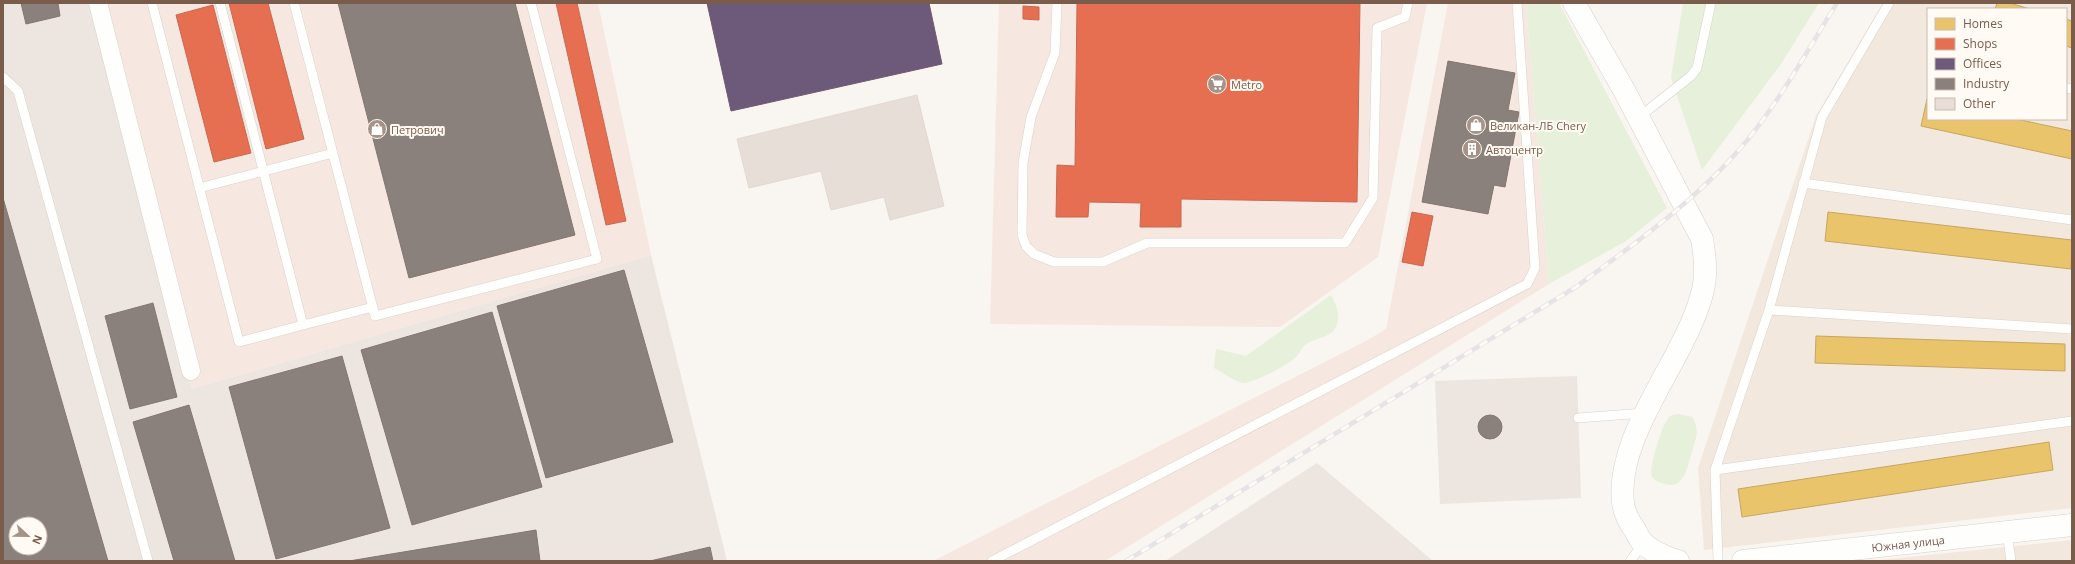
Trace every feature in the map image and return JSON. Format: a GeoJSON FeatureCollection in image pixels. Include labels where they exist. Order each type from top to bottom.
{"type":"FeatureCollection","features":[{"type":"Feature","properties":{"kind":"street"},"geometry":{"type":"LineString","coordinates":[[98,3],[191,370]]}},
{"type":"Feature","properties":{"kind":"street"},"geometry":{"type":"LineString","coordinates":[[1574,3],[1638,118],[1702,239],[1706,260],[1703,290],[1692,322],[1631,445],[1622,479],[1623,505],[1630,523],[1643,544],[1671,560],[1678,561]]}},
{"type":"Feature","properties":{"kind":"street","name":"Южная улица"},"geometry":{"type":"LineString","coordinates":[[1743,561],[1842,555],[2007,532],[2072,525]]}},
{"type":"Feature","properties":{"kind":"lane"},"geometry":{"type":"LineString","coordinates":[[152,3],[239,342],[373,307]]}},
{"type":"Feature","properties":{"kind":"lane"},"geometry":{"type":"LineString","coordinates":[[220,3],[303,325]]}},
{"type":"Feature","properties":{"kind":"lane"},"geometry":{"type":"LineString","coordinates":[[294,3],[375,316],[597,259],[531,3]]}},
{"type":"Feature","properties":{"kind":"lane"},"geometry":{"type":"LineString","coordinates":[[1057,3],[1055,53],[1031,117],[1023,163],[1022,235],[1026,246],[1034,254],[1054,262],[1103,262],[1147,243],[1346,243],[1373,198],[1377,28],[1405,17],[1408,3]]}},
{"type":"Feature","properties":{"kind":"lane"},"geometry":{"type":"LineString","coordinates":[[992,561],[1527,284],[1535,268],[1517,3]]}},
{"type":"Feature","properties":{"kind":"lane"},"geometry":{"type":"LineString","coordinates":[[1638,118],[1690,76],[1697,68],[1711,3]]}},
{"type":"Feature","properties":{"kind":"lane"},"geometry":{"type":"LineString","coordinates":[[1718,561],[1715,470],[1769,310],[1822,117],[1889,3]]}},
{"type":"Feature","properties":{"kind":"lane"},"geometry":{"type":"LineString","coordinates":[[3,76],[18,91],[148,561]]}},
{"type":"Feature","properties":{"kind":"lane"},"geometry":{"type":"LineString","coordinates":[[199,188],[333,153]]}},
{"type":"Feature","properties":{"kind":"lane"},"geometry":{"type":"LineString","coordinates":[[1803,183],[2072,220]]}},
{"type":"Feature","properties":{"kind":"lane"},"geometry":{"type":"LineString","coordinates":[[1769,310],[2072,329]]}},
{"type":"Feature","properties":{"kind":"lane"},"geometry":{"type":"LineString","coordinates":[[1578,418],[1647,412]]}},
{"type":"Feature","properties":{"kind":"lane"},"geometry":{"type":"LineString","coordinates":[[1715,470],[2072,421]]}},
{"type":"Feature","properties":{"kind":"lane"},"geometry":{"type":"LineString","coordinates":[[2007,532],[2011,561]]}},
{"type":"Feature","properties":{"kind":"lane"},"geometry":{"type":"LineString","coordinates":[[1630,561],[1643,544]]}},
{"type":"Feature","properties":{"kind":"shaded area"},"geometry":{"type":"Polygon","coordinates":[[[3,3],[100,3],[192,389],[651,255],[727,561],[3,561],[3,3]]]}},
{"type":"Feature","properties":{"kind":"shaded area","name":"Петрович"},"geometry":{"type":"Polygon","coordinates":[[[100,3],[598,3],[651,255],[192,389],[100,3]]]}},
{"type":"Feature","properties":{"kind":"shaded area"},"geometry":{"type":"Polygon","coordinates":[[[999,3],[1427,3],[1378,257],[1280,327],[990,324],[999,3]]]}},
{"type":"Feature","properties":{"kind":"shaded area"},"geometry":{"type":"Polygon","coordinates":[[[1448,3],[1526,3],[1549,284],[1105,561],[933,561],[1366,341],[1386,329],[1448,3]]]}},
{"type":"Feature","properties":{"kind":"shaded area"},"geometry":{"type":"Polygon","coordinates":[[[1883,3],[2072,3],[2072,508],[1704,550],[1698,468],[1816,116],[1883,3]]]}},
{"type":"Feature","properties":{"kind":"shaded area"},"geometry":{"type":"Polygon","coordinates":[[[1577,376],[1581,498],[1440,504],[1435,381],[1577,376]]]}},
{"type":"Feature","properties":{"kind":"shaded area"},"geometry":{"type":"Polygon","coordinates":[[[1317,463],[1433,561],[1165,561],[1317,463]]]}},
{"type":"Feature","properties":{"kind":"shaded area"},"geometry":{"type":"Polygon","coordinates":[[[2072,540],[2071,561],[1871,561],[2072,540]]]}},
{"type":"Feature","properties":{"kind":"green space"},"geometry":{"type":"Polygon","coordinates":[[[1526,3],[1559,3],[1667,208],[1626,241],[1549,284],[1526,3]]]}},
{"type":"Feature","properties":{"kind":"green space"},"geometry":{"type":"Polygon","coordinates":[[[1683,3],[1819,3],[1781,64],[1702,170],[1671,78],[1683,3]]]}},
{"type":"Feature","properties":{"kind":"green space"},"geometry":{"type":"Polygon","coordinates":[[[1331,295],[1338,311],[1338,319],[1334,331],[1305,345],[1297,356],[1286,364],[1263,377],[1244,383],[1233,379],[1214,368],[1216,349],[1246,356],[1331,295]]]}},
{"type":"Feature","properties":{"kind":"green space"},"geometry":{"type":"Polygon","coordinates":[[[1679,414],[1692,417],[1696,426],[1696,436],[1684,477],[1677,484],[1663,484],[1656,481],[1652,477],[1651,472],[1654,456],[1660,435],[1667,420],[1670,416],[1679,414]]]}},
{"type":"Feature","properties":{"kind":"building: Homes"},"geometry":{"type":"Polygon","coordinates":[[[1997,3],[2010,3],[2027,8],[1995,8],[1997,3]]]}},
{"type":"Feature","properties":{"kind":"building: Homes"},"geometry":{"type":"Polygon","coordinates":[[[2067,19],[2072,21],[2072,48],[2067,46],[2067,19]]]}},
{"type":"Feature","properties":{"kind":"building: Homes"},"geometry":{"type":"Polygon","coordinates":[[[1927,99],[1927,120],[2021,120],[2072,131],[2072,159],[1921,126],[1927,99]]]}},
{"type":"Feature","properties":{"kind":"building: Homes"},"geometry":{"type":"Polygon","coordinates":[[[1828,212],[2072,240],[2071,269],[1825,241],[1828,212]]]}},
{"type":"Feature","properties":{"kind":"building: Homes"},"geometry":{"type":"Polygon","coordinates":[[[1816,336],[2065,344],[2065,371],[1815,363],[1816,336]]]}},
{"type":"Feature","properties":{"kind":"building: Homes"},"geometry":{"type":"Polygon","coordinates":[[[2049,442],[2053,470],[1742,517],[1738,489],[2049,442]]]}},
{"type":"Feature","properties":{"kind":"building: Shops"},"geometry":{"type":"Polygon","coordinates":[[[229,3],[268,3],[304,139],[266,149],[229,3]]]}},
{"type":"Feature","properties":{"kind":"building: Shops"},"geometry":{"type":"Polygon","coordinates":[[[556,3],[577,3],[626,221],[606,225],[556,3]]]}},
{"type":"Feature","properties":{"kind":"building: Shops","name":"Metro"},"geometry":{"type":"Polygon","coordinates":[[[1077,3],[1360,3],[1357,202],[1181,199],[1181,227],[1140,227],[1141,203],[1089,202],[1088,217],[1056,217],[1057,165],[1075,166],[1077,3]]]}},
{"type":"Feature","properties":{"kind":"building: Shops"},"geometry":{"type":"Polygon","coordinates":[[[213,5],[251,153],[214,162],[176,15],[213,5]]]}},
{"type":"Feature","properties":{"kind":"building: Shops"},"geometry":{"type":"Polygon","coordinates":[[[1023,6],[1039,7],[1039,20],[1023,19],[1023,6]]]}},
{"type":"Feature","properties":{"kind":"building: Shops"},"geometry":{"type":"Polygon","coordinates":[[[1412,212],[1433,216],[1423,266],[1402,262],[1412,212]]]}},
{"type":"Feature","properties":{"kind":"building: Offices"},"geometry":{"type":"Polygon","coordinates":[[[707,3],[929,3],[942,64],[731,111],[707,3]]]}},
{"type":"Feature","properties":{"kind":"building: Industry"},"geometry":{"type":"Polygon","coordinates":[[[21,3],[58,3],[60,16],[26,24],[21,3]]]}},
{"type":"Feature","properties":{"kind":"building: Industry"},"geometry":{"type":"Polygon","coordinates":[[[338,3],[515,3],[575,235],[409,278],[338,3]]]}},
{"type":"Feature","properties":{"kind":"building: Industry","name":"Автоцентр"},"geometry":{"type":"Polygon","coordinates":[[[1448,61],[1515,73],[1508,110],[1519,112],[1505,187],[1494,185],[1488,214],[1422,202],[1448,61]]]}},
{"type":"Feature","properties":{"kind":"building: Industry"},"geometry":{"type":"Polygon","coordinates":[[[3,198],[108,561],[3,561],[3,198]]]}},
{"type":"Feature","properties":{"kind":"building: Industry"},"geometry":{"type":"Polygon","coordinates":[[[624,270],[673,442],[546,478],[497,306],[624,270]]]}},
{"type":"Feature","properties":{"kind":"building: Industry"},"geometry":{"type":"Polygon","coordinates":[[[153,303],[177,397],[130,409],[105,316],[153,303]]]}},
{"type":"Feature","properties":{"kind":"building: Industry"},"geometry":{"type":"Polygon","coordinates":[[[492,312],[542,487],[412,525],[361,350],[492,312]]]}},
{"type":"Feature","properties":{"kind":"building: Industry"},"geometry":{"type":"Polygon","coordinates":[[[342,356],[390,528],[276,559],[229,387],[342,356]]]}},
{"type":"Feature","properties":{"kind":"building: Industry"},"geometry":{"type":"Polygon","coordinates":[[[189,405],[235,561],[174,561],[133,422],[189,405]]]}},
{"type":"Feature","properties":{"kind":"building: Industry"},"geometry":{"type":"Polygon","coordinates":[[[1490,415],[1499,418],[1502,427],[1499,436],[1490,439],[1481,436],[1478,427],[1481,418],[1490,415]]]}},
{"type":"Feature","properties":{"kind":"building: Industry"},"geometry":{"type":"Polygon","coordinates":[[[536,530],[540,561],[349,561],[536,530]]]}},
{"type":"Feature","properties":{"kind":"building: Industry"},"geometry":{"type":"Polygon","coordinates":[[[710,547],[713,561],[650,561],[710,547]]]}},
{"type":"Feature","properties":{"kind":"building: Other"},"geometry":{"type":"Polygon","coordinates":[[[917,95],[944,206],[890,220],[884,197],[831,210],[821,171],[749,188],[737,139],[917,95]]]}},
{"type":"Feature","properties":{"kind":"railway"},"geometry":{"type":"LineString","coordinates":[[1126,561],[1576,287],[1642,238],[1706,184],[1744,144],[1770,111],[1837,3]]}},
{"type":"Feature","properties":{"kind":"place","name":"Metro"},"geometry":{"type":"Point","coordinates":[1217,84]}},
{"type":"Feature","properties":{"kind":"place","name":"Великан-ЛБ Chery"},"geometry":{"type":"Point","coordinates":[1476,125]}},
{"type":"Feature","properties":{"kind":"place","name":"Петрович"},"geometry":{"type":"Point","coordinates":[377,129]}},
{"type":"Feature","properties":{"kind":"place","name":"Автоцентр"},"geometry":{"type":"Point","coordinates":[1472,149]}}]}
